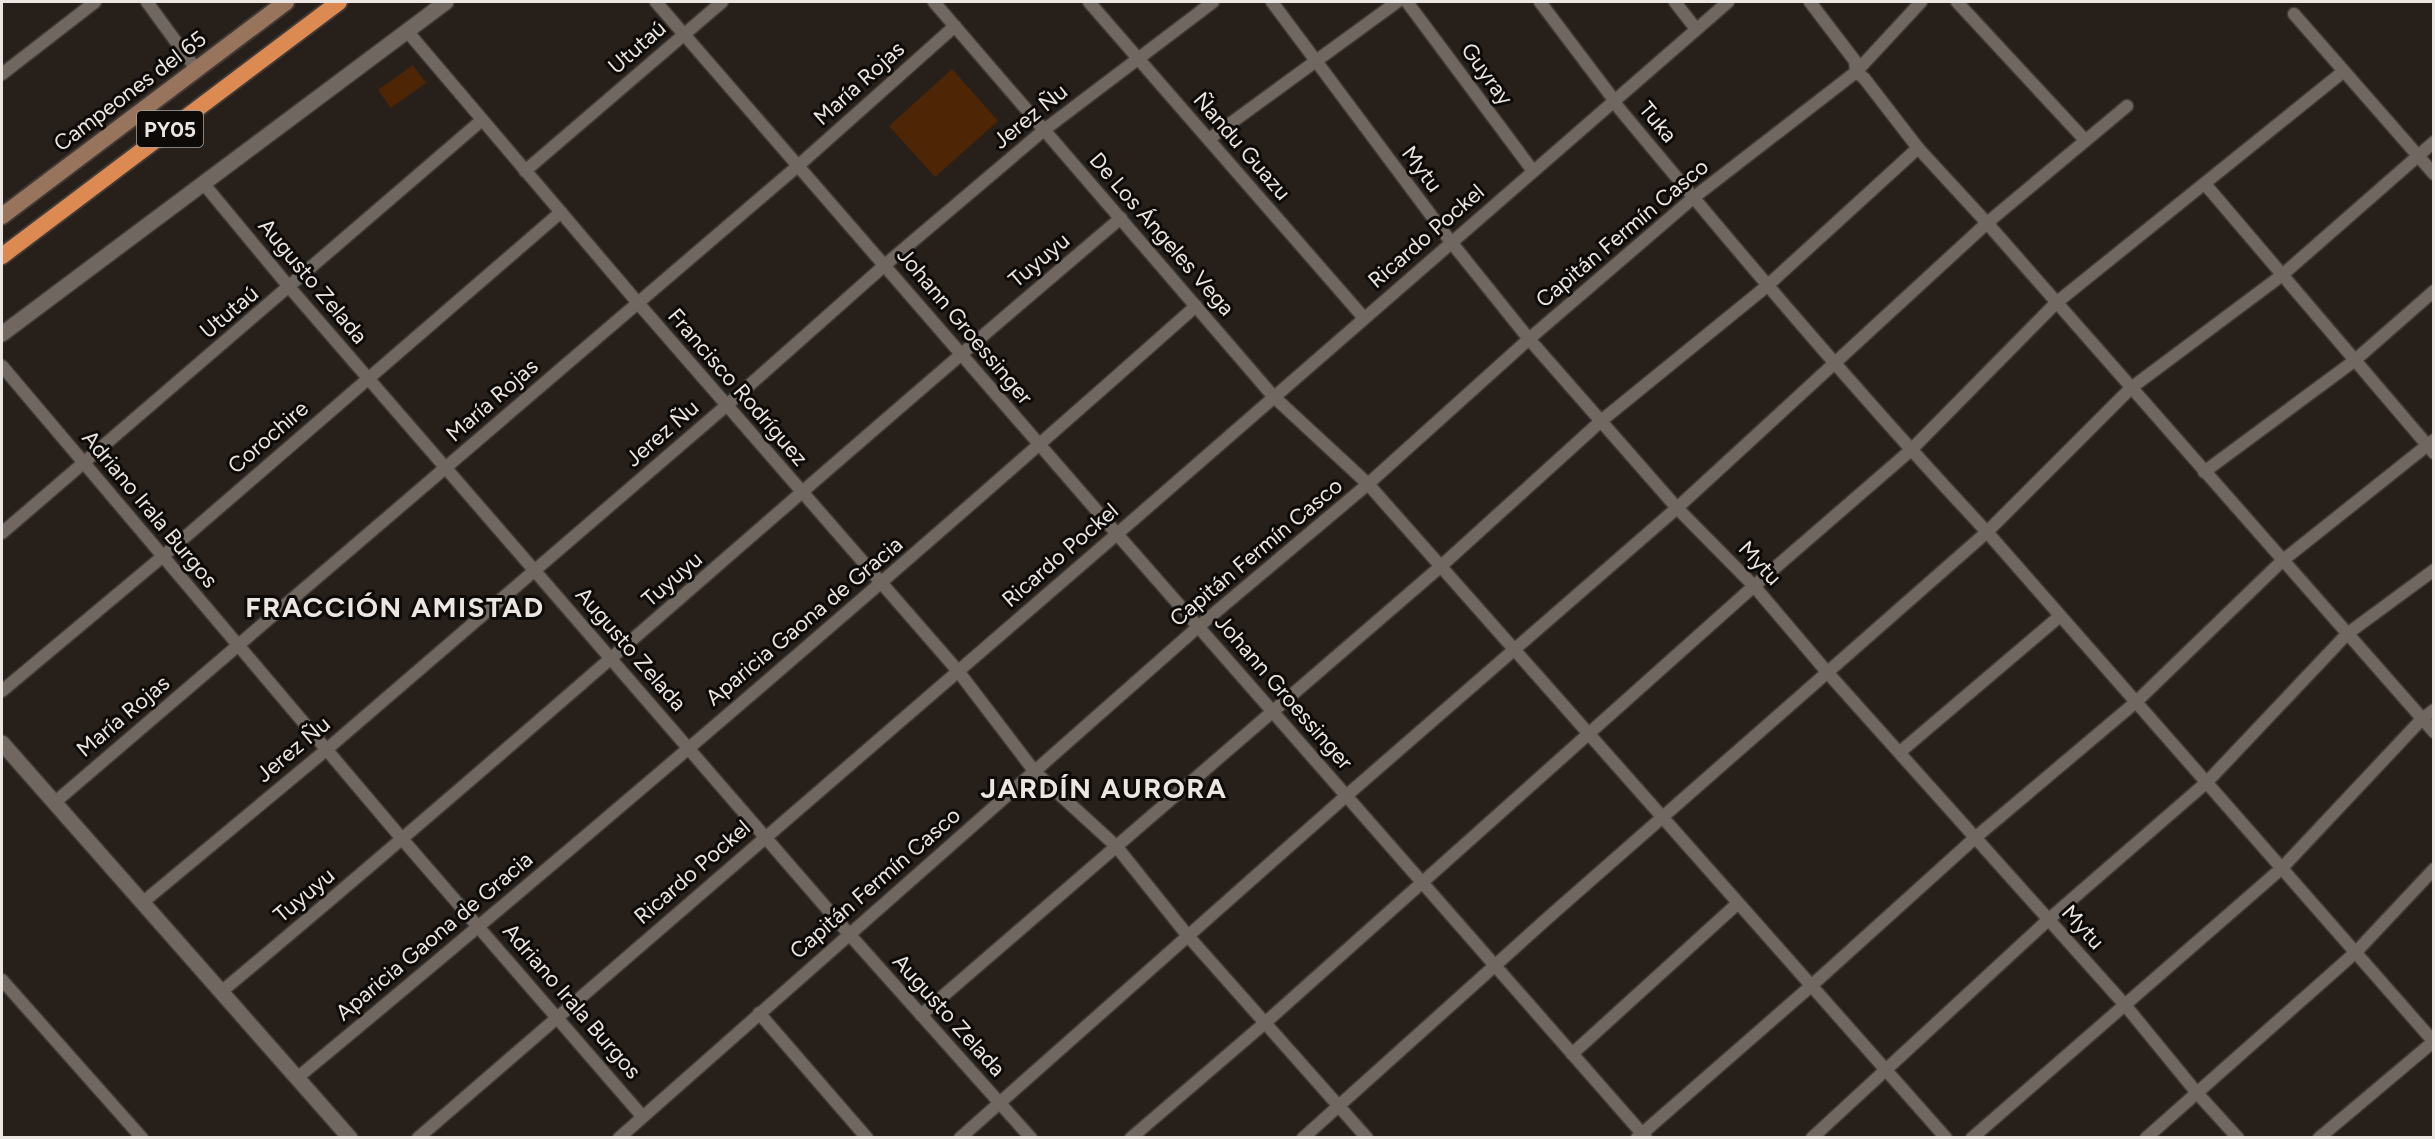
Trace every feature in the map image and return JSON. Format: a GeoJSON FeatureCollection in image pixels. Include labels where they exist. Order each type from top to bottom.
{"type":"FeatureCollection","features":[{"type":"Feature","properties":{"kind":"highway","name":"PY05"},"geometry":{"type":"LineString","coordinates":[[2,256],[339,2]]}},
{"type":"Feature","properties":{"kind":"main road","name":"Campeones del 65"},"geometry":{"type":"LineString","coordinates":[[2,216],[286,2]]}},
{"type":"Feature","properties":{"kind":"street"},"geometry":{"type":"LineString","coordinates":[[2,74],[95,2]]}},
{"type":"Feature","properties":{"kind":"street"},"geometry":{"type":"LineString","coordinates":[[147,2],[196,69]]}},
{"type":"Feature","properties":{"kind":"street"},"geometry":{"type":"LineString","coordinates":[[2,334],[446,2]]}},
{"type":"Feature","properties":{"kind":"street","name":"Johann Groessinger"},"geometry":{"type":"LineString","coordinates":[[656,2],[886,264],[1117,534],[1641,1136]]}},
{"type":"Feature","properties":{"kind":"street","name":"Ututaú"},"geometry":{"type":"LineString","coordinates":[[525,171],[722,2]]}},
{"type":"Feature","properties":{"kind":"street","name":"De Los Ángeles Vega"},"geometry":{"type":"LineString","coordinates":[[934,2],[1273,396],[1368,484],[1737,904],[1946,1137]]}},
{"type":"Feature","properties":{"kind":"street","name":"Ñandu Guazu"},"geometry":{"type":"LineString","coordinates":[[1089,2],[1364,318]]}},
{"type":"Feature","properties":{"kind":"street","name":"Jerez Ñu"},"geometry":{"type":"LineString","coordinates":[[142,903],[326,750],[727,405],[886,264],[1044,130],[1213,2]]}},
{"type":"Feature","properties":{"kind":"street","name":"Mytu"},"geometry":{"type":"LineString","coordinates":[[1272,2],[1451,242],[1529,339],[1677,508],[1754,586],[1827,672],[2125,1005],[2197,1093],[2238,1137]]}},
{"type":"Feature","properties":{"kind":"street"},"geometry":{"type":"LineString","coordinates":[[1209,140],[1397,2]]}},
{"type":"Feature","properties":{"kind":"street","name":"Guyray"},"geometry":{"type":"LineString","coordinates":[[1407,2],[1533,171]]}},
{"type":"Feature","properties":{"kind":"street","name":"Tuka"},"geometry":{"type":"LineString","coordinates":[[1540,2],[1614,101],[1767,286],[1911,450],[1987,532],[2433,1042]]}},
{"type":"Feature","properties":{"kind":"street"},"geometry":{"type":"LineString","coordinates":[[1675,2],[1696,29]]}},
{"type":"Feature","properties":{"kind":"street","name":"Ricardo Pockel"},"geometry":{"type":"LineString","coordinates":[[418,1137],[1117,534],[1728,2]]}},
{"type":"Feature","properties":{"kind":"street"},"geometry":{"type":"LineString","coordinates":[[1810,2],[1855,61],[1856,72],[1918,148],[1987,223],[2433,732]]}},
{"type":"Feature","properties":{"kind":"street","name":"Capitán Fermín Casco"},"geometry":{"type":"LineString","coordinates":[[619,1137],[1198,627],[1368,484],[1529,339],[1693,198],[1856,72],[1921,2]]}},
{"type":"Feature","properties":{"kind":"street"},"geometry":{"type":"LineString","coordinates":[[1957,2],[2085,140]]}},
{"type":"Feature","properties":{"kind":"street"},"geometry":{"type":"LineString","coordinates":[[2294,14],[2433,174]]}},
{"type":"Feature","properties":{"kind":"street","name":"María Rojas"},"geometry":{"type":"LineString","coordinates":[[54,803],[799,165],[955,26]]}},
{"type":"Feature","properties":{"kind":"street","name":"Francisco Rodríguez"},"geometry":{"type":"LineString","coordinates":[[407,31],[638,303],[958,671],[1035,772],[1116,846],[1188,936],[1367,1137]]}},
{"type":"Feature","properties":{"kind":"street"},"geometry":{"type":"LineString","coordinates":[[1131,1137],[1266,1022],[1754,586],[1911,450],[2056,303],[2344,70]]}},
{"type":"Feature","properties":{"kind":"street"},"geometry":{"type":"LineString","coordinates":[[960,1137],[1677,508],[1987,223],[2127,106]]}},
{"type":"Feature","properties":{"kind":"street","name":"Ututaú"},"geometry":{"type":"LineString","coordinates":[[2,533],[290,288],[482,120]]}},
{"type":"Feature","properties":{"kind":"street"},"geometry":{"type":"LineString","coordinates":[[1303,1137],[1662,817],[1987,532],[2131,388],[2281,276],[2433,142]]}},
{"type":"Feature","properties":{"kind":"street"},"geometry":{"type":"LineString","coordinates":[[921,1014],[1440,567],[1601,421],[1767,286],[1918,148]]}},
{"type":"Feature","properties":{"kind":"street","name":"Augusto Zelada"},"geometry":{"type":"LineString","coordinates":[[203,183],[290,288],[447,467],[611,660],[849,934],[1031,1137]]}},
{"type":"Feature","properties":{"kind":"street"},"geometry":{"type":"LineString","coordinates":[[1641,1136],[1976,837],[2136,702],[2282,561],[2431,447],[2354,361],[2205,184]]}},
{"type":"Feature","properties":{"kind":"street","name":"Corochire"},"geometry":{"type":"LineString","coordinates":[[2,691],[162,557],[561,212]]}},
{"type":"Feature","properties":{"kind":"street","name":"Tuyuyu"},"geometry":{"type":"LineString","coordinates":[[221,992],[403,840],[803,494],[961,353],[1121,218]]}},
{"type":"Feature","properties":{"kind":"street"},"geometry":{"type":"LineString","coordinates":[[2204,472],[2354,361],[2433,291]]}},
{"type":"Feature","properties":{"kind":"street","name":"Aparicia Gaona de Gracia"},"geometry":{"type":"LineString","coordinates":[[297,1078],[479,927],[881,584],[1196,306]]}},
{"type":"Feature","properties":{"kind":"street","name":"Adriano Irala Burgos"},"geometry":{"type":"LineString","coordinates":[[2,366],[326,750],[559,1016],[642,1116]]}},
{"type":"Feature","properties":{"kind":"street"},"geometry":{"type":"LineString","coordinates":[[1812,1137],[2048,920],[2207,782],[2347,634],[2433,570]]}},
{"type":"Feature","properties":{"kind":"street"},"geometry":{"type":"LineString","coordinates":[[1900,752],[2061,616]]}},
{"type":"Feature","properties":{"kind":"street"},"geometry":{"type":"LineString","coordinates":[[1972,1137],[2282,868],[2433,710]]}},
{"type":"Feature","properties":{"kind":"street"},"geometry":{"type":"LineString","coordinates":[[2,744],[350,1137]]}},
{"type":"Feature","properties":{"kind":"street"},"geometry":{"type":"LineString","coordinates":[[2146,1137],[2356,952],[2433,869]]}},
{"type":"Feature","properties":{"kind":"street"},"geometry":{"type":"LineString","coordinates":[[1572,1054],[1737,904]]}},
{"type":"Feature","properties":{"kind":"street"},"geometry":{"type":"LineString","coordinates":[[2,980],[142,1137]]}},
{"type":"Feature","properties":{"kind":"street"},"geometry":{"type":"LineString","coordinates":[[759,1013],[867,1137]]}},
{"type":"Feature","properties":{"kind":"street"},"geometry":{"type":"LineString","coordinates":[[2319,1137],[2433,1042]]}},
{"type":"Feature","properties":{"kind":"shaded area"},"geometry":{"type":"Polygon","coordinates":[[[413,65],[426,83],[391,108],[378,90],[413,65]]]}},
{"type":"Feature","properties":{"kind":"shaded area"},"geometry":{"type":"Polygon","coordinates":[[[952,69],[998,121],[935,177],[889,126],[952,69]]]}},
{"type":"Feature","properties":{"kind":"district","name":"FRACCIÓN AMISTAD"},"geometry":{"type":"Point","coordinates":[395,607]}},
{"type":"Feature","properties":{"kind":"district","name":"JARDÍN AURORA"},"geometry":{"type":"Point","coordinates":[1104,788]}}]}
